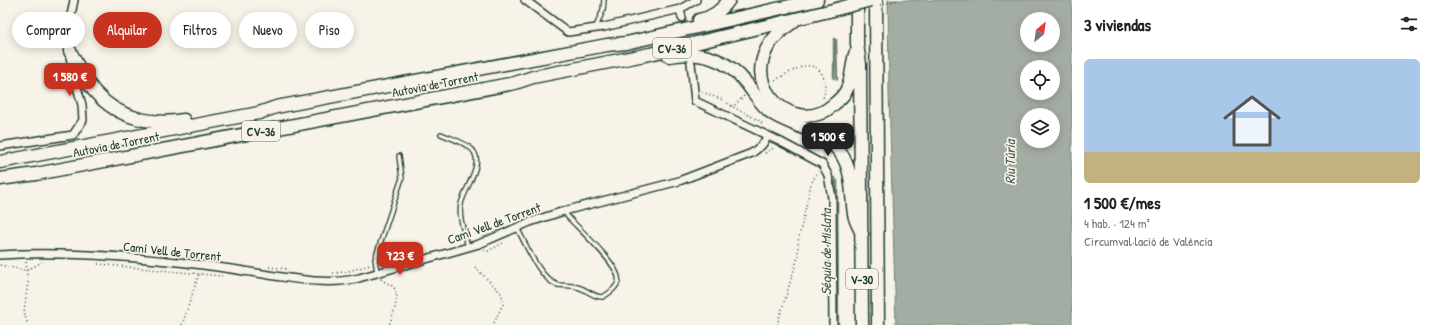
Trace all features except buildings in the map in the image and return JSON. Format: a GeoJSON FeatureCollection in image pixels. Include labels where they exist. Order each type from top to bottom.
{"type":"FeatureCollection","features":[{"type":"Feature","properties":{"kind":"highway"},"geometry":{"type":"LineString","coordinates":[[607,44],[624,36],[707,19],[724,7],[729,0]]}},
{"type":"Feature","properties":{"kind":"highway","name":"Autovia de Torrent"},"geometry":{"type":"LineString","coordinates":[[0,162],[259,113],[276,107],[607,44],[626,43],[816,0]]}},
{"type":"Feature","properties":{"kind":"highway","name":"V-30"},"geometry":{"type":"LineString","coordinates":[[857,0],[857,44],[860,64],[862,325]]}},
{"type":"Feature","properties":{"kind":"highway","name":"Autovia de Torrent"},"geometry":{"type":"LineString","coordinates":[[0,179],[52,171],[515,83],[533,77],[650,54],[871,0]]}},
{"type":"Feature","properties":{"kind":"highway","name":"V-30"},"geometry":{"type":"LineString","coordinates":[[876,0],[878,325]]}},
{"type":"Feature","properties":{"kind":"highway"},"geometry":{"type":"LineString","coordinates":[[799,18],[784,28],[775,37],[767,48],[761,66],[761,77],[770,99],[788,111],[799,115],[809,116],[820,114],[840,100],[847,90],[857,44]]}},
{"type":"Feature","properties":{"kind":"highway"},"geometry":{"type":"LineString","coordinates":[[70,51],[82,74],[96,94],[124,114],[139,120],[174,122],[257,106],[276,107]]}},
{"type":"Feature","properties":{"kind":"highway"},"geometry":{"type":"LineString","coordinates":[[515,83],[536,84],[682,54],[696,54],[724,62],[736,72],[771,113],[786,121],[817,133],[830,142],[841,154],[849,168],[854,215],[862,234]]}},
{"type":"Feature","properties":{"kind":"street"},"geometry":{"type":"LineString","coordinates":[[0,146],[73,135],[82,120],[82,105],[72,69],[67,36],[74,0]]}},
{"type":"Feature","properties":{"kind":"street"},"geometry":{"type":"LineString","coordinates":[[525,0],[568,32],[596,28],[680,9],[696,0]]}},
{"type":"Feature","properties":{"kind":"street"},"geometry":{"type":"LineString","coordinates":[[680,9],[682,18]]}},
{"type":"Feature","properties":{"kind":"street"},"geometry":{"type":"LineString","coordinates":[[691,63],[695,101],[822,164],[828,175],[832,198],[833,325]]}},
{"type":"Feature","properties":{"kind":"street","name":"Camí Vell de Torrent"},"geometry":{"type":"LineString","coordinates":[[0,255],[80,254],[202,265],[313,281],[331,282],[350,280],[479,244],[530,222],[564,211],[679,181],[752,153],[762,145],[768,136]]}},
{"type":"Feature","properties":{"kind":"lane"},"geometry":{"type":"LineString","coordinates":[[596,28],[603,10],[604,0]]}},
{"type":"Feature","properties":{"kind":"lane"},"geometry":{"type":"LineString","coordinates":[[441,134],[468,146],[474,151],[477,157],[477,165],[461,204],[468,247]]}},
{"type":"Feature","properties":{"kind":"lane"},"geometry":{"type":"LineString","coordinates":[[377,273],[375,259],[402,178],[399,156]]}},
{"type":"Feature","properties":{"kind":"lane"},"geometry":{"type":"LineString","coordinates":[[517,228],[542,273],[550,281],[559,285],[572,285],[580,287],[596,297],[603,297],[615,288],[619,282],[618,274],[609,260],[564,211]]}},
{"type":"Feature","properties":{"kind":"path"},"geometry":{"type":"LineString","coordinates":[[775,80],[802,67],[811,66],[821,73],[825,80],[826,92],[823,98]]}},
{"type":"Feature","properties":{"kind":"path"},"geometry":{"type":"LineString","coordinates":[[700,91],[723,100],[732,107],[760,121],[764,126]]}},
{"type":"Feature","properties":{"kind":"path"},"geometry":{"type":"LineString","coordinates":[[732,107],[746,94]]}},
{"type":"Feature","properties":{"kind":"path"},"geometry":{"type":"LineString","coordinates":[[777,325],[798,257],[798,242],[810,184],[822,164]]}},
{"type":"Feature","properties":{"kind":"path"},"geometry":{"type":"LineString","coordinates":[[23,254],[28,282],[24,312],[28,325]]}},
{"type":"Feature","properties":{"kind":"path"},"geometry":{"type":"LineString","coordinates":[[0,265],[19,270],[27,270],[45,262]]}},
{"type":"Feature","properties":{"kind":"path"},"geometry":{"type":"LineString","coordinates":[[96,264],[200,273],[227,277]]}},
{"type":"Feature","properties":{"kind":"path"},"geometry":{"type":"LineString","coordinates":[[182,325],[202,265]]}},
{"type":"Feature","properties":{"kind":"path"},"geometry":{"type":"LineString","coordinates":[[332,273],[345,272],[371,265]]}},
{"type":"Feature","properties":{"kind":"path"},"geometry":{"type":"LineString","coordinates":[[265,266],[293,270]]}},
{"type":"Feature","properties":{"kind":"path"},"geometry":{"type":"LineString","coordinates":[[475,267],[502,294],[503,304],[493,325]]}},
{"type":"Feature","properties":{"kind":"path"},"geometry":{"type":"LineString","coordinates":[[377,273],[381,279],[393,286],[396,291],[396,301],[389,325]]}},
{"type":"Feature","properties":{"kind":"water","name":"Riu Túria"},"geometry":{"type":"Polygon","coordinates":[[[888,0],[1072,0],[1072,325],[896,325],[889,94],[888,0]]]}},
{"type":"Feature","properties":{"kind":"waterway","name":"Séquia de Mislata"},"geometry":{"type":"LineString","coordinates":[[834,39],[834,78]]}},
{"type":"Feature","properties":{"kind":"waterway","name":"Séquia de Mislata"},"geometry":{"type":"LineString","coordinates":[[836,40],[837,79]]}},
{"type":"Feature","properties":{"kind":"waterway","name":"Séquia de Mislata"},"geometry":{"type":"LineString","coordinates":[[835,178],[835,195]]}},
{"type":"Feature","properties":{"kind":"waterway","name":"Séquia de Mislata"},"geometry":{"type":"LineString","coordinates":[[837,181],[838,325]]}},
{"type":"Feature","properties":{"kind":"tunnel"},"geometry":{"type":"LineString","coordinates":[[682,18],[688,49]]}}]}
